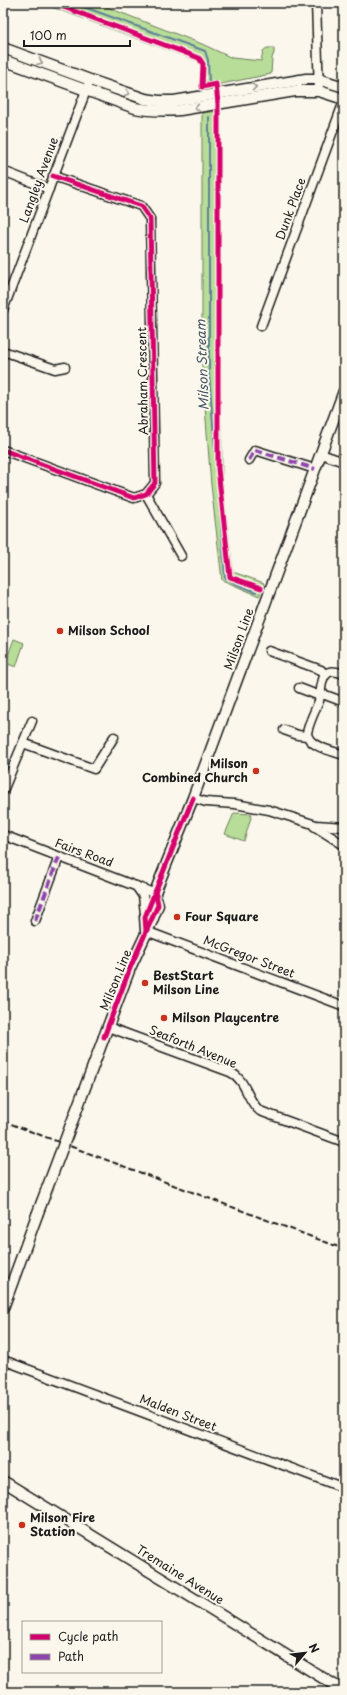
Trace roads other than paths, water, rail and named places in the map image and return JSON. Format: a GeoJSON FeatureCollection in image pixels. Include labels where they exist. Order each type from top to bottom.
{"type":"FeatureCollection","features":[{"type":"Feature","properties":{"kind":"main road"},"geometry":{"type":"LineString","coordinates":[[3,48],[88,85],[135,108],[162,112],[295,92],[319,91],[344,100]]}},
{"type":"Feature","properties":{"kind":"main road"},"geometry":{"type":"LineString","coordinates":[[3,60],[88,85],[159,101],[174,101],[306,79],[318,79],[344,87]]}},
{"type":"Feature","properties":{"kind":"main road","name":"Milson Line"},"geometry":{"type":"LineString","coordinates":[[146,931],[146,917],[193,798],[344,392]]}},
{"type":"Feature","properties":{"kind":"main road","name":"Milson Line"},"geometry":{"type":"LineString","coordinates":[[3,1308],[106,1032],[146,931],[158,905],[156,894]]}},
{"type":"Feature","properties":{"kind":"main road","name":"Tremaine Avenue"},"geometry":{"type":"LineString","coordinates":[[3,1481],[344,1691]]}},
{"type":"Feature","properties":{"kind":"street"},"geometry":{"type":"LineString","coordinates":[[316,3],[319,91]]}},
{"type":"Feature","properties":{"kind":"street","name":"Langley Avenue"},"geometry":{"type":"LineString","coordinates":[[3,310],[88,85]]}},
{"type":"Feature","properties":{"kind":"street","name":"Dunk Place"},"geometry":{"type":"LineString","coordinates":[[261,326],[344,100]]}},
{"type":"Feature","properties":{"kind":"street"},"geometry":{"type":"LineString","coordinates":[[3,171],[49,189]]}},
{"type":"Feature","properties":{"kind":"street","name":"Abraham Crescent"},"geometry":{"type":"LineString","coordinates":[[54,176],[141,206],[150,219],[155,483],[146,494]]}},
{"type":"Feature","properties":{"kind":"street"},"geometry":{"type":"LineString","coordinates":[[3,351],[55,369],[65,367]]}},
{"type":"Feature","properties":{"kind":"street"},"geometry":{"type":"LineString","coordinates":[[3,450],[134,498],[146,494],[181,556]]}},
{"type":"Feature","properties":{"kind":"street"},"geometry":{"type":"LineString","coordinates":[[249,460],[255,450],[315,469]]}},
{"type":"Feature","properties":{"kind":"street"},"geometry":{"type":"LineString","coordinates":[[321,454],[344,462]]}},
{"type":"Feature","properties":{"kind":"street"},"geometry":{"type":"LineString","coordinates":[[269,651],[321,670],[326,675]]}},
{"type":"Feature","properties":{"kind":"street"},"geometry":{"type":"LineString","coordinates":[[344,674],[335,671],[326,675],[322,680],[320,694],[307,730],[307,736],[312,743],[344,755]]}},
{"type":"Feature","properties":{"kind":"street"},"geometry":{"type":"LineString","coordinates":[[299,688],[344,702]]}},
{"type":"Feature","properties":{"kind":"street"},"geometry":{"type":"LineString","coordinates":[[3,791],[32,721]]}},
{"type":"Feature","properties":{"kind":"street"},"geometry":{"type":"LineString","coordinates":[[284,730],[298,735],[307,736]]}},
{"type":"Feature","properties":{"kind":"street"},"geometry":{"type":"LineString","coordinates":[[23,743],[94,769],[114,737]]}},
{"type":"Feature","properties":{"kind":"street"},"geometry":{"type":"LineString","coordinates":[[193,798],[206,802],[235,804],[269,810],[308,823],[344,827]]}},
{"type":"Feature","properties":{"kind":"street"},"geometry":{"type":"LineString","coordinates":[[308,823],[344,845]]}},
{"type":"Feature","properties":{"kind":"street","name":"Fairs Road"},"geometry":{"type":"LineString","coordinates":[[3,835],[156,894]]}},
{"type":"Feature","properties":{"kind":"street"},"geometry":{"type":"LineString","coordinates":[[35,921],[59,857]]}},
{"type":"Feature","properties":{"kind":"street"},"geometry":{"type":"LineString","coordinates":[[136,886],[143,896],[146,917]]}},
{"type":"Feature","properties":{"kind":"street","name":"McGregor Street"},"geometry":{"type":"LineString","coordinates":[[146,931],[344,1006]]}},
{"type":"Feature","properties":{"kind":"street","name":"Seaforth Avenue"},"geometry":{"type":"LineString","coordinates":[[106,1032],[230,1072],[241,1081],[252,1102],[260,1111],[344,1142]]}},
{"type":"Feature","properties":{"kind":"street","name":"Malden Street"},"geometry":{"type":"LineString","coordinates":[[3,1360],[344,1488]]}},
{"type":"Feature","properties":{"kind":"waterway","name":"Milson Stream"},"geometry":{"type":"LineString","coordinates":[[73,3],[205,51],[208,60],[209,84]]}},
{"type":"Feature","properties":{"kind":"waterway","name":"Milson Stream"},"geometry":{"type":"LineString","coordinates":[[209,117],[209,374],[225,578],[256,592]]}},
{"type":"Feature","properties":{"kind":"railway"},"geometry":{"type":"LineString","coordinates":[[3,1121],[344,1249]]}},
{"type":"Feature","properties":{"kind":"place","name":"Milson School"},"geometry":{"type":"Point","coordinates":[60,631]}},
{"type":"Feature","properties":{"kind":"place","name":"Milson Combined Church"},"geometry":{"type":"Point","coordinates":[256,771]}},
{"type":"Feature","properties":{"kind":"place","name":"Four Square"},"geometry":{"type":"Point","coordinates":[177,917]}},
{"type":"Feature","properties":{"kind":"place","name":"BestStart Milson Line"},"geometry":{"type":"Point","coordinates":[145,983]}},
{"type":"Feature","properties":{"kind":"place","name":"Milson Playcentre"},"geometry":{"type":"Point","coordinates":[164,1018]}},
{"type":"Feature","properties":{"kind":"place","name":"Milson Fire Station"},"geometry":{"type":"Point","coordinates":[22,1525]}}]}
